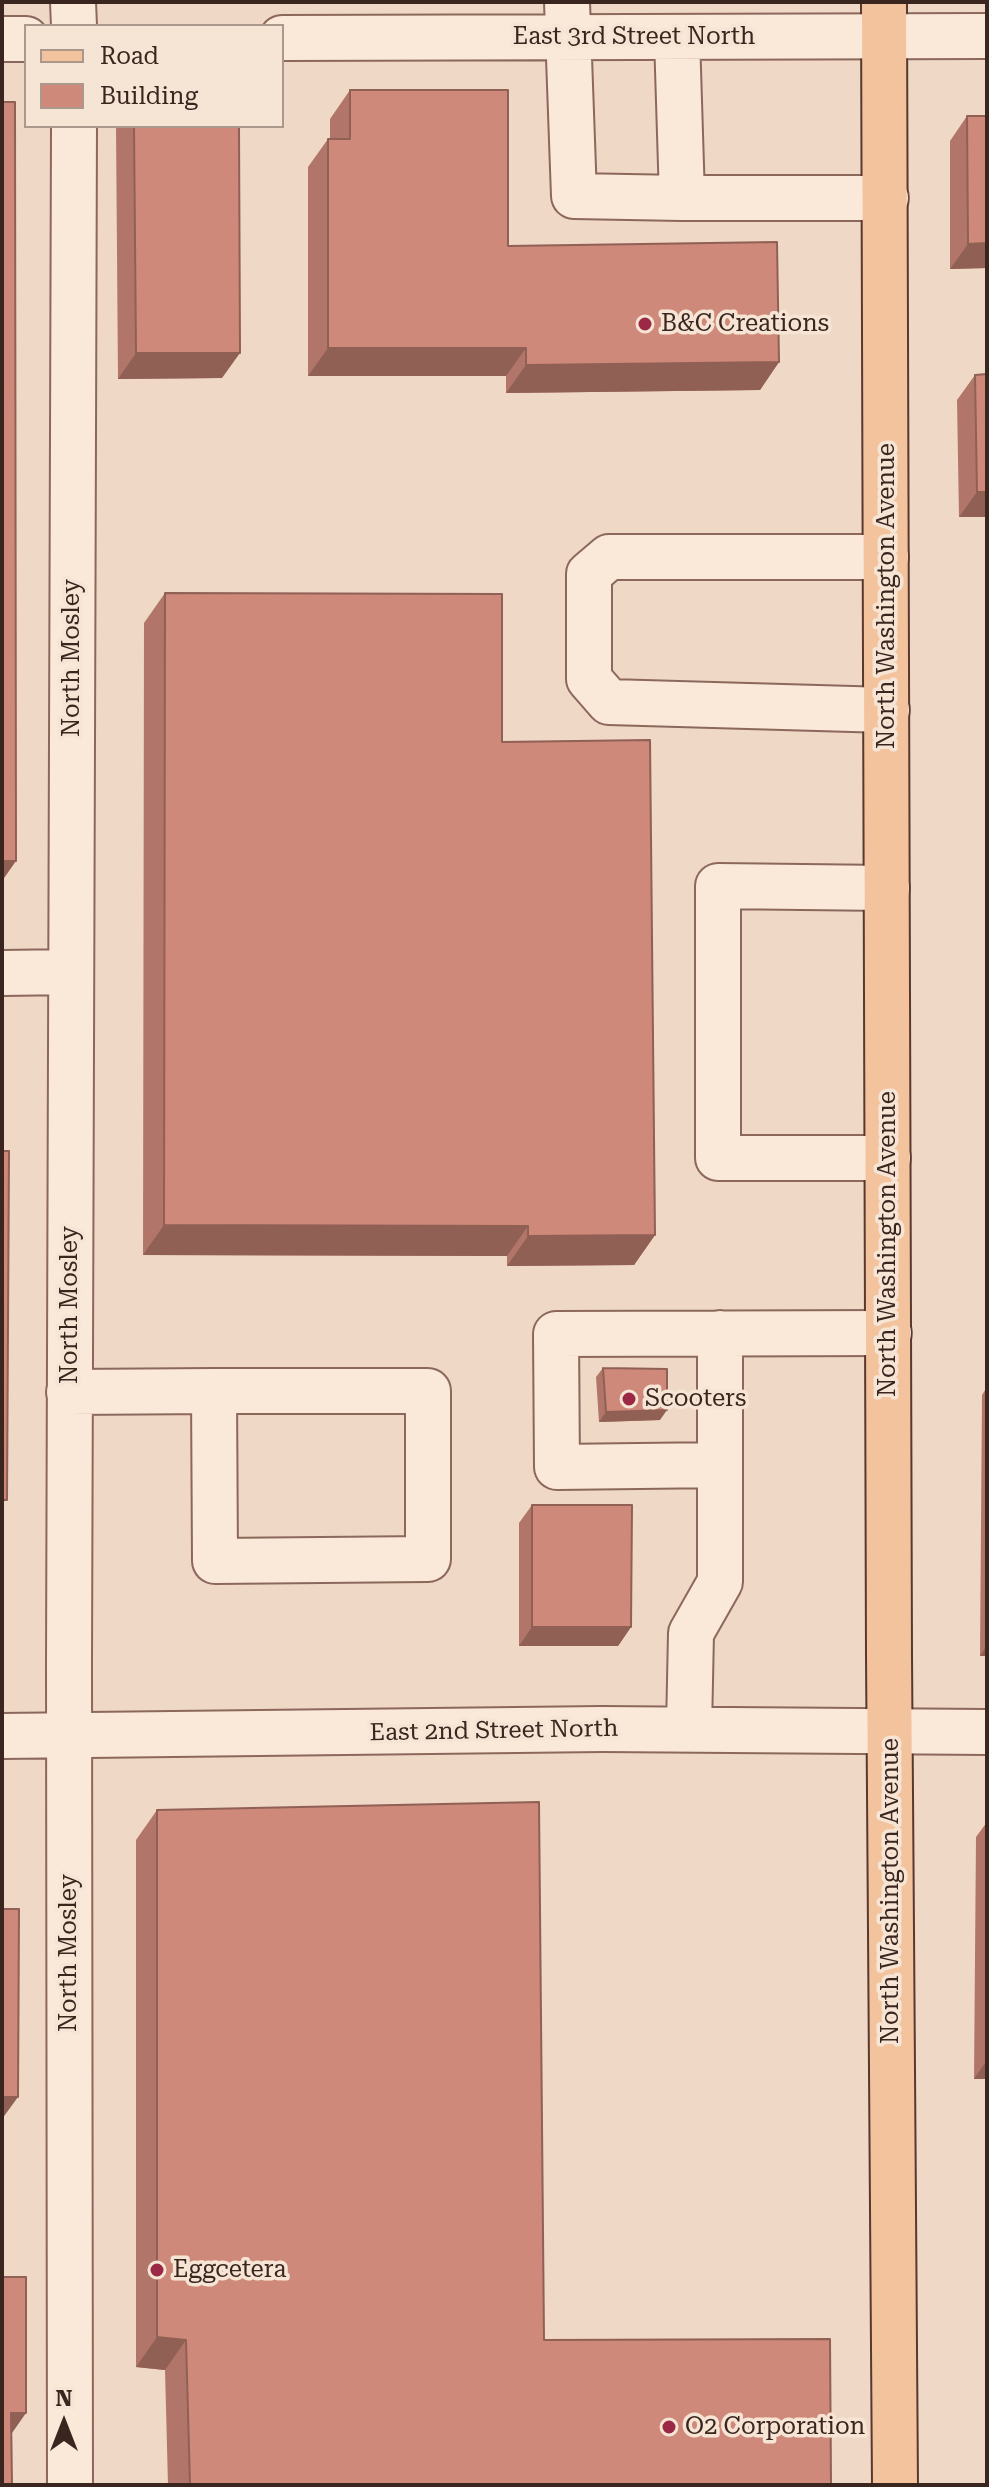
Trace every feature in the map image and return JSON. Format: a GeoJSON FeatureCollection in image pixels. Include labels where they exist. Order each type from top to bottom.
{"type":"FeatureCollection","features":[{"type":"Feature","properties":{"kind":"main road","name":"North Washington Avenue"},"geometry":{"type":"LineString","coordinates":[[885,19],[895,2485]]}},
{"type":"Feature","properties":{"kind":"street"},"geometry":{"type":"LineString","coordinates":[[73,2],[74,24]]}},
{"type":"Feature","properties":{"kind":"street","name":"East 3rd Street North"},"geometry":{"type":"LineString","coordinates":[[284,38],[464,20],[567,20],[677,37],[885,19],[987,36]]}},
{"type":"Feature","properties":{"kind":"street"},"geometry":{"type":"LineString","coordinates":[[567,20],[574,196],[886,198]]}},
{"type":"Feature","properties":{"kind":"street"},"geometry":{"type":"LineString","coordinates":[[677,37],[682,198]]}},
{"type":"Feature","properties":{"kind":"street"},"geometry":{"type":"LineString","coordinates":[[2,39],[24,39]]}},
{"type":"Feature","properties":{"kind":"street","name":"North Mosley"},"geometry":{"type":"LineString","coordinates":[[70,2485],[69,1392],[74,128]]}},
{"type":"Feature","properties":{"kind":"street"},"geometry":{"type":"LineString","coordinates":[[886,557],[609,557],[589,574],[589,679],[609,702],[887,710]]}},
{"type":"Feature","properties":{"kind":"street"},"geometry":{"type":"LineString","coordinates":[[887,888],[718,886],[718,1158],[888,1158]]}},
{"type":"Feature","properties":{"kind":"street"},"geometry":{"type":"LineString","coordinates":[[2,973],[71,972]]}},
{"type":"Feature","properties":{"kind":"street"},"geometry":{"type":"LineString","coordinates":[[689,1729],[691,1633],[720,1582],[720,1333]]}},
{"type":"Feature","properties":{"kind":"street"},"geometry":{"type":"LineString","coordinates":[[720,1465],[557,1467],[556,1334],[889,1333]]}},
{"type":"Feature","properties":{"kind":"street"},"geometry":{"type":"LineString","coordinates":[[69,1392],[214,1391],[428,1391],[428,1559],[215,1561],[214,1391]]}},
{"type":"Feature","properties":{"kind":"street","name":"East 2nd Street North"},"geometry":{"type":"LineString","coordinates":[[2,1736],[689,1729],[987,1732]]}},
{"type":"Feature","properties":{"kind":"building"},"geometry":{"type":"Polygon","coordinates":[[[350,90],[508,90],[508,246],[777,242],[779,362],[526,365],[526,348],[328,348],[328,139],[350,139],[350,90]]]}},
{"type":"Feature","properties":{"kind":"building"},"geometry":{"type":"Polygon","coordinates":[[[2,102],[15,102],[16,861],[2,861],[2,102]]]}},
{"type":"Feature","properties":{"kind":"building"},"geometry":{"type":"Polygon","coordinates":[[[967,116],[987,116],[987,243],[968,244],[967,116]]]}},
{"type":"Feature","properties":{"kind":"building"},"geometry":{"type":"Polygon","coordinates":[[[134,128],[239,128],[240,353],[136,353],[134,128]]]}},
{"type":"Feature","properties":{"kind":"building"},"geometry":{"type":"Polygon","coordinates":[[[987,374],[987,492],[977,492],[975,375],[987,374]]]}},
{"type":"Feature","properties":{"kind":"building"},"geometry":{"type":"Polygon","coordinates":[[[165,593],[502,594],[502,742],[650,740],[655,1235],[528,1236],[528,1226],[164,1225],[165,593]]]}},
{"type":"Feature","properties":{"kind":"building"},"geometry":{"type":"Polygon","coordinates":[[[2,1151],[9,1151],[7,1500],[2,1500],[2,1151]]]}},
{"type":"Feature","properties":{"kind":"building","name":"Scooters"},"geometry":{"type":"Polygon","coordinates":[[[603,1368],[667,1369],[667,1410],[606,1412],[603,1368]]]}},
{"type":"Feature","properties":{"kind":"building"},"geometry":{"type":"Polygon","coordinates":[[[532,1505],[632,1505],[631,1627],[532,1627],[532,1505]]]}},
{"type":"Feature","properties":{"kind":"building"},"geometry":{"type":"Polygon","coordinates":[[[539,1802],[544,2340],[830,2339],[831,2485],[190,2485],[186,2340],[157,2337],[157,1810],[539,1802]]]}},
{"type":"Feature","properties":{"kind":"building"},"geometry":{"type":"Polygon","coordinates":[[[2,1909],[19,1909],[18,2097],[2,2097],[2,1909]]]}},
{"type":"Feature","properties":{"kind":"building"},"geometry":{"type":"Polygon","coordinates":[[[2,2277],[26,2277],[26,2413],[11,2413],[12,2485],[2,2485],[2,2277]]]}},
{"type":"Feature","properties":{"kind":"place","name":"B&C Creations"},"geometry":{"type":"Point","coordinates":[645,324]}},
{"type":"Feature","properties":{"kind":"place","name":"Scooters"},"geometry":{"type":"Point","coordinates":[629,1399]}},
{"type":"Feature","properties":{"kind":"place","name":"Eggcetera"},"geometry":{"type":"Point","coordinates":[157,2270]}},
{"type":"Feature","properties":{"kind":"place","name":"O2 Corporation"},"geometry":{"type":"Point","coordinates":[669,2427]}}]}
